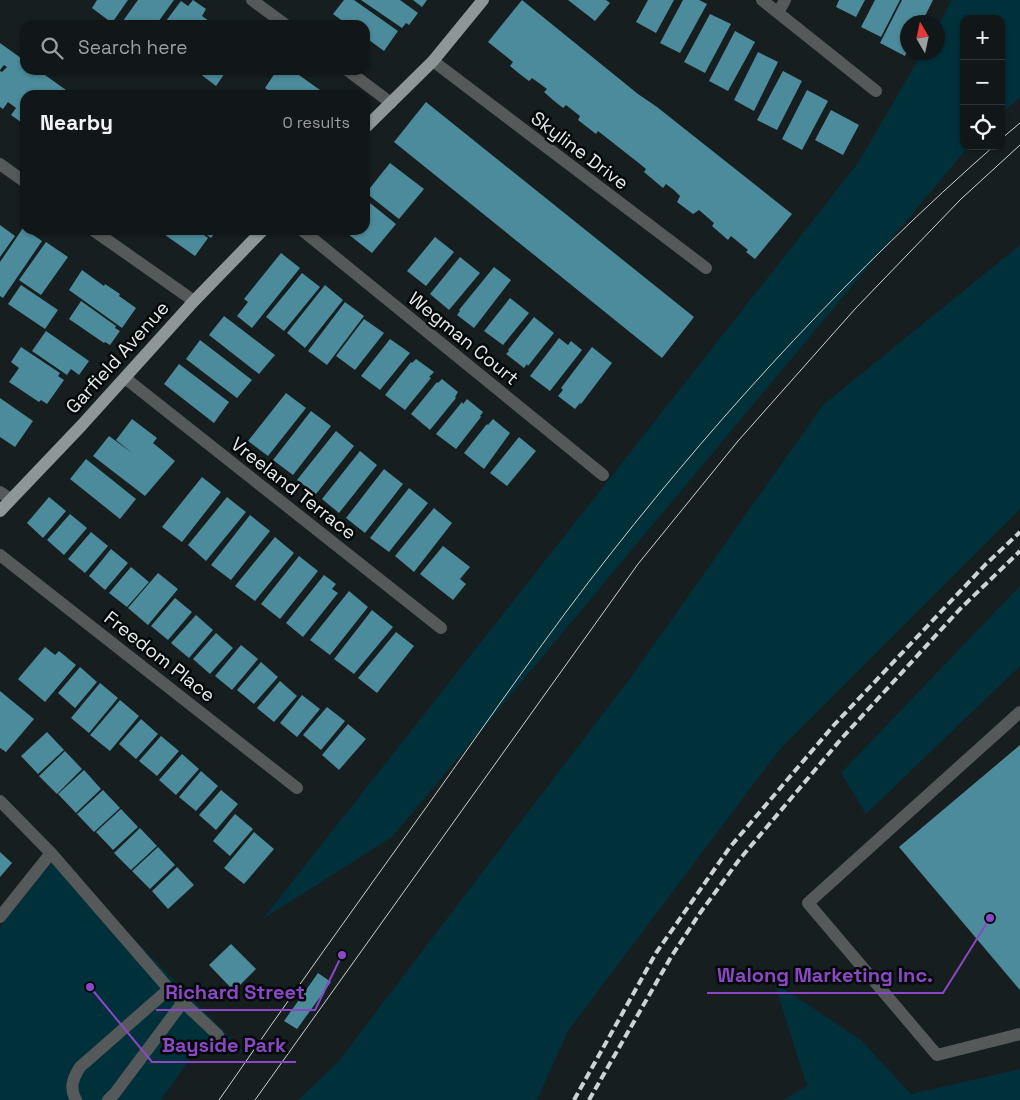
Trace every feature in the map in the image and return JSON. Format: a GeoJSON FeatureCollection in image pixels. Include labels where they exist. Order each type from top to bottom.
{"type":"FeatureCollection","features":[{"type":"Feature","properties":{"kind":"main road"},"geometry":{"type":"LineString","coordinates":[[370,123],[433,61],[483,0]]}},
{"type":"Feature","properties":{"kind":"main road","name":"Garfield Avenue"},"geometry":{"type":"LineString","coordinates":[[0,511],[5,495],[125,378],[194,301],[258,235]]}},
{"type":"Feature","properties":{"kind":"street"},"geometry":{"type":"LineString","coordinates":[[252,0],[279,20]]}},
{"type":"Feature","properties":{"kind":"street"},"geometry":{"type":"LineString","coordinates":[[762,0],[876,90]]}},
{"type":"Feature","properties":{"kind":"street"},"geometry":{"type":"LineString","coordinates":[[778,13],[785,0]]}},
{"type":"Feature","properties":{"kind":"street","name":"Skyline Drive"},"geometry":{"type":"LineString","coordinates":[[433,61],[706,268]]}},
{"type":"Feature","properties":{"kind":"street"},"geometry":{"type":"LineString","coordinates":[[353,75],[391,103]]}},
{"type":"Feature","properties":{"kind":"street"},"geometry":{"type":"LineString","coordinates":[[0,164],[20,178]]}},
{"type":"Feature","properties":{"kind":"street"},"geometry":{"type":"LineString","coordinates":[[101,235],[194,301]]}},
{"type":"Feature","properties":{"kind":"street","name":"Wegman Court"},"geometry":{"type":"LineString","coordinates":[[308,235],[603,475]]}},
{"type":"Feature","properties":{"kind":"street","name":"Vreeland Terrace"},"geometry":{"type":"LineString","coordinates":[[125,378],[441,628]]}},
{"type":"Feature","properties":{"kind":"street","name":"Freedom Place"},"geometry":{"type":"LineString","coordinates":[[0,555],[297,788]]}},
{"type":"Feature","properties":{"kind":"street"},"geometry":{"type":"LineString","coordinates":[[1020,712],[808,903],[937,1055],[1020,1034]]}},
{"type":"Feature","properties":{"kind":"street"},"geometry":{"type":"LineString","coordinates":[[0,801],[51,853],[169,989],[218,1035]]}},
{"type":"Feature","properties":{"kind":"street"},"geometry":{"type":"LineString","coordinates":[[0,916],[51,853]]}},
{"type":"Feature","properties":{"kind":"street"},"geometry":{"type":"LineString","coordinates":[[76,1100],[72,1093],[73,1079],[80,1067],[169,989]]}},
{"type":"Feature","properties":{"kind":"street"},"geometry":{"type":"LineString","coordinates":[[108,1100],[183,1002]]}},
{"type":"Feature","properties":{"kind":"shaded area"},"geometry":{"type":"Polygon","coordinates":[[[952,0],[1020,0],[1020,97],[1005,110],[1005,15],[960,15],[960,150],[966,150],[392,837],[263,919],[858,163],[918,60],[945,60],[944,15],[952,0]]]}},
{"type":"Feature","properties":{"kind":"shaded area"},"geometry":{"type":"Polygon","coordinates":[[[1020,245],[1020,509],[780,749],[568,1031],[537,1100],[298,1100],[338,1062],[634,673],[823,405],[1020,245]]]}},
{"type":"Feature","properties":{"kind":"shaded area"},"geometry":{"type":"Polygon","coordinates":[[[1020,586],[1020,666],[866,814],[841,773],[1020,586]]]}},
{"type":"Feature","properties":{"kind":"shaded area"},"geometry":{"type":"Polygon","coordinates":[[[55,858],[245,1053],[198,1047],[161,1100],[0,1100],[0,927],[55,858]]]}},
{"type":"Feature","properties":{"kind":"shaded area"},"geometry":{"type":"Polygon","coordinates":[[[774,982],[861,1040],[911,1094],[1020,1069],[1020,1100],[783,1100],[807,1086],[774,982]]]}},
{"type":"Feature","properties":{"kind":"building"},"geometry":{"type":"Polygon","coordinates":[[[97,0],[128,0],[114,20],[108,20],[92,8],[97,0]]]}},
{"type":"Feature","properties":{"kind":"building"},"geometry":{"type":"Polygon","coordinates":[[[138,0],[174,0],[160,20],[124,20],[138,0]]]}},
{"type":"Feature","properties":{"kind":"building"},"geometry":{"type":"Polygon","coordinates":[[[193,0],[206,9],[202,16],[208,20],[167,20],[181,1],[188,6],[193,0]]]}},
{"type":"Feature","properties":{"kind":"building"},"geometry":{"type":"Polygon","coordinates":[[[344,0],[354,0],[398,31],[384,51],[370,41],[370,20],[341,20],[333,14],[344,0]]]}},
{"type":"Feature","properties":{"kind":"building"},"geometry":{"type":"Polygon","coordinates":[[[361,0],[400,0],[418,13],[409,25],[406,23],[402,28],[361,0]]]}},
{"type":"Feature","properties":{"kind":"building"},"geometry":{"type":"Polygon","coordinates":[[[413,0],[427,0],[422,7],[413,0]]]}},
{"type":"Feature","properties":{"kind":"building"},"geometry":{"type":"Polygon","coordinates":[[[522,0],[638,94],[792,214],[755,259],[746,252],[748,250],[731,236],[728,240],[712,226],[714,223],[699,210],[693,214],[677,202],[680,196],[674,190],[666,184],[663,188],[644,172],[646,169],[640,164],[598,131],[596,134],[578,120],[580,116],[566,105],[563,108],[553,100],[544,92],[547,89],[532,78],[529,81],[510,66],[513,62],[488,42],[522,0]]]}},
{"type":"Feature","properties":{"kind":"building"},"geometry":{"type":"Polygon","coordinates":[[[568,0],[606,0],[610,3],[595,21],[568,0]]]}},
{"type":"Feature","properties":{"kind":"building"},"geometry":{"type":"Polygon","coordinates":[[[648,0],[674,0],[656,33],[636,22],[648,0]]]}},
{"type":"Feature","properties":{"kind":"building"},"geometry":{"type":"Polygon","coordinates":[[[683,0],[699,0],[707,4],[680,53],[660,43],[683,0]]]}},
{"type":"Feature","properties":{"kind":"building"},"geometry":{"type":"Polygon","coordinates":[[[839,0],[865,0],[856,17],[836,7],[839,0]]]}},
{"type":"Feature","properties":{"kind":"building"},"geometry":{"type":"Polygon","coordinates":[[[875,0],[900,0],[881,37],[861,27],[875,0]]]}},
{"type":"Feature","properties":{"kind":"building"},"geometry":{"type":"Polygon","coordinates":[[[902,0],[933,0],[926,15],[900,15],[900,53],[880,43],[902,0]]]}},
{"type":"Feature","properties":{"kind":"building"},"geometry":{"type":"Polygon","coordinates":[[[710,14],[731,24],[705,73],[684,62],[710,14]]]}},
{"type":"Feature","properties":{"kind":"building"},"geometry":{"type":"Polygon","coordinates":[[[735,31],[755,42],[728,91],[709,81],[735,31]]]}},
{"type":"Feature","properties":{"kind":"building"},"geometry":{"type":"Polygon","coordinates":[[[0,43],[20,57],[20,75],[45,75],[66,90],[20,90],[20,121],[11,115],[16,108],[8,102],[3,109],[0,107],[0,71],[2,72],[7,67],[4,65],[0,70],[0,43]]]}},
{"type":"Feature","properties":{"kind":"building"},"geometry":{"type":"Polygon","coordinates":[[[758,52],[778,62],[754,111],[734,100],[758,52]]]}},
{"type":"Feature","properties":{"kind":"building"},"geometry":{"type":"Polygon","coordinates":[[[783,71],[802,81],[777,130],[757,120],[783,71]]]}},
{"type":"Feature","properties":{"kind":"building"},"geometry":{"type":"Polygon","coordinates":[[[202,75],[224,75],[216,86],[202,75]]]}},
{"type":"Feature","properties":{"kind":"building"},"geometry":{"type":"Polygon","coordinates":[[[274,75],[299,75],[320,90],[268,90],[265,88],[274,75]]]}},
{"type":"Feature","properties":{"kind":"building"},"geometry":{"type":"Polygon","coordinates":[[[807,90],[828,101],[802,150],[782,139],[807,90]]]}},
{"type":"Feature","properties":{"kind":"building"},"geometry":{"type":"Polygon","coordinates":[[[426,102],[694,317],[662,358],[394,142],[426,102]]]}},
{"type":"Feature","properties":{"kind":"building"},"geometry":{"type":"Polygon","coordinates":[[[831,110],[859,125],[843,155],[815,140],[831,110]]]}},
{"type":"Feature","properties":{"kind":"building"},"geometry":{"type":"Polygon","coordinates":[[[390,163],[424,189],[399,219],[370,196],[370,188],[390,163]]]}},
{"type":"Feature","properties":{"kind":"building"},"geometry":{"type":"Polygon","coordinates":[[[370,203],[396,224],[372,253],[349,235],[370,235],[370,203]]]}},
{"type":"Feature","properties":{"kind":"building"},"geometry":{"type":"Polygon","coordinates":[[[0,225],[15,236],[0,257],[0,225]]]}},
{"type":"Feature","properties":{"kind":"building"},"geometry":{"type":"Polygon","coordinates":[[[20,232],[20,235],[33,235],[42,241],[3,298],[0,296],[0,262],[20,232]]]}},
{"type":"Feature","properties":{"kind":"building"},"geometry":{"type":"Polygon","coordinates":[[[165,235],[204,235],[208,238],[195,256],[165,235]]]}},
{"type":"Feature","properties":{"kind":"building"},"geometry":{"type":"Polygon","coordinates":[[[435,237],[454,252],[426,286],[407,271],[435,237]]]}},
{"type":"Feature","properties":{"kind":"building"},"geometry":{"type":"Polygon","coordinates":[[[46,242],[68,257],[41,295],[19,280],[46,242]]]}},
{"type":"Feature","properties":{"kind":"building"},"geometry":{"type":"Polygon","coordinates":[[[281,253],[300,268],[252,328],[237,316],[248,302],[244,299],[281,253]]]}},
{"type":"Feature","properties":{"kind":"building"},"geometry":{"type":"Polygon","coordinates":[[[460,257],[480,273],[449,310],[430,294],[460,257]]]}},
{"type":"Feature","properties":{"kind":"building"},"geometry":{"type":"Polygon","coordinates":[[[494,267],[511,280],[474,328],[457,315],[494,267]]]}},
{"type":"Feature","properties":{"kind":"building"},"geometry":{"type":"Polygon","coordinates":[[[82,270],[104,286],[105,284],[120,294],[119,296],[136,308],[122,328],[69,290],[82,270]]]}},
{"type":"Feature","properties":{"kind":"building"},"geometry":{"type":"Polygon","coordinates":[[[302,273],[320,287],[284,331],[266,317],[302,273]]]}},
{"type":"Feature","properties":{"kind":"building"},"geometry":{"type":"Polygon","coordinates":[[[21,285],[58,310],[45,329],[8,304],[21,285]]]}},
{"type":"Feature","properties":{"kind":"building"},"geometry":{"type":"Polygon","coordinates":[[[325,285],[343,300],[305,348],[287,333],[325,285]]]}},
{"type":"Feature","properties":{"kind":"building"},"geometry":{"type":"Polygon","coordinates":[[[510,298],[529,313],[503,345],[484,331],[510,298]]]}},
{"type":"Feature","properties":{"kind":"building"},"geometry":{"type":"Polygon","coordinates":[[[81,301],[116,326],[115,328],[120,331],[110,345],[104,343],[69,319],[81,301]]]}},
{"type":"Feature","properties":{"kind":"building"},"geometry":{"type":"Polygon","coordinates":[[[345,302],[364,316],[327,365],[308,351],[345,302]]]}},
{"type":"Feature","properties":{"kind":"building"},"geometry":{"type":"Polygon","coordinates":[[[224,316],[275,355],[259,374],[209,335],[224,316]]]}},
{"type":"Feature","properties":{"kind":"building"},"geometry":{"type":"Polygon","coordinates":[[[534,317],[554,333],[528,366],[527,364],[524,368],[506,354],[534,317]]]}},
{"type":"Feature","properties":{"kind":"building"},"geometry":{"type":"Polygon","coordinates":[[[364,319],[384,333],[355,370],[336,356],[364,319]]]}},
{"type":"Feature","properties":{"kind":"building"},"geometry":{"type":"Polygon","coordinates":[[[46,331],[89,361],[79,375],[71,369],[67,375],[32,351],[46,331]]]}},
{"type":"Feature","properties":{"kind":"building"},"geometry":{"type":"Polygon","coordinates":[[[559,338],[568,345],[571,341],[582,350],[550,391],[530,376],[559,338]]]}},
{"type":"Feature","properties":{"kind":"building"},"geometry":{"type":"Polygon","coordinates":[[[390,339],[410,353],[380,390],[361,376],[390,339]]]}},
{"type":"Feature","properties":{"kind":"building"},"geometry":{"type":"Polygon","coordinates":[[[200,340],[252,380],[237,398],[186,359],[200,340]]]}},
{"type":"Feature","properties":{"kind":"building"},"geometry":{"type":"Polygon","coordinates":[[[21,347],[60,373],[58,376],[64,380],[47,404],[41,400],[39,402],[9,382],[19,368],[11,362],[21,347]]]}},
{"type":"Feature","properties":{"kind":"building"},"geometry":{"type":"Polygon","coordinates":[[[592,347],[612,363],[581,404],[575,409],[558,396],[563,390],[561,388],[592,347]]]}},
{"type":"Feature","properties":{"kind":"building"},"geometry":{"type":"Polygon","coordinates":[[[416,359],[434,372],[405,410],[385,395],[411,362],[416,359]]]}},
{"type":"Feature","properties":{"kind":"building"},"geometry":{"type":"Polygon","coordinates":[[[179,364],[229,402],[214,423],[164,384],[179,364]]]}},
{"type":"Feature","properties":{"kind":"building"},"geometry":{"type":"Polygon","coordinates":[[[442,379],[458,392],[456,398],[430,430],[411,414],[437,382],[442,379]]]}},
{"type":"Feature","properties":{"kind":"building"},"geometry":{"type":"Polygon","coordinates":[[[286,393],[306,408],[268,456],[248,441],[286,393]]]}},
{"type":"Feature","properties":{"kind":"building"},"geometry":{"type":"Polygon","coordinates":[[[0,398],[33,421],[15,447],[0,437],[0,398]]]}},
{"type":"Feature","properties":{"kind":"building"},"geometry":{"type":"Polygon","coordinates":[[[467,399],[483,412],[456,449],[436,434],[462,402],[463,404],[467,399]]]}},
{"type":"Feature","properties":{"kind":"building"},"geometry":{"type":"Polygon","coordinates":[[[311,411],[331,426],[293,475],[273,460],[311,411]]]}},
{"type":"Feature","properties":{"kind":"building"},"geometry":{"type":"Polygon","coordinates":[[[132,419],[157,438],[153,443],[175,461],[145,496],[93,456],[109,436],[132,453],[116,440],[132,419]]]}},
{"type":"Feature","properties":{"kind":"building"},"geometry":{"type":"Polygon","coordinates":[[[493,419],[510,433],[484,469],[464,453],[493,419]]]}},
{"type":"Feature","properties":{"kind":"building"},"geometry":{"type":"Polygon","coordinates":[[[336,431],[354,446],[316,494],[297,480],[336,431]]]}},
{"type":"Feature","properties":{"kind":"building"},"geometry":{"type":"Polygon","coordinates":[[[519,437],[536,451],[507,486],[490,473],[519,437]]]}},
{"type":"Feature","properties":{"kind":"building"},"geometry":{"type":"Polygon","coordinates":[[[360,451],[377,465],[339,513],[322,499],[360,451]]]}},
{"type":"Feature","properties":{"kind":"building"},"geometry":{"type":"Polygon","coordinates":[[[86,459],[136,499],[120,519],[70,479],[86,459]]]}},
{"type":"Feature","properties":{"kind":"building"},"geometry":{"type":"Polygon","coordinates":[[[384,469],[403,484],[365,533],[346,518],[384,469]]]}},
{"type":"Feature","properties":{"kind":"building"},"geometry":{"type":"Polygon","coordinates":[[[202,477],[221,492],[182,542],[162,527],[202,477]]]}},
{"type":"Feature","properties":{"kind":"building"},"geometry":{"type":"Polygon","coordinates":[[[409,488],[428,503],[389,552],[370,538],[409,488]]]}},
{"type":"Feature","properties":{"kind":"building"},"geometry":{"type":"Polygon","coordinates":[[[49,497],[66,511],[43,538],[27,523],[49,497]]]}},
{"type":"Feature","properties":{"kind":"building"},"geometry":{"type":"Polygon","coordinates":[[[227,497],[246,512],[206,561],[188,545],[227,497]]]}},
{"type":"Feature","properties":{"kind":"building"},"geometry":{"type":"Polygon","coordinates":[[[434,508],[452,523],[414,572],[395,556],[434,508]]]}},
{"type":"Feature","properties":{"kind":"building"},"geometry":{"type":"Polygon","coordinates":[[[70,514],[87,528],[64,555],[47,540],[70,514]]]}},
{"type":"Feature","properties":{"kind":"building"},"geometry":{"type":"Polygon","coordinates":[[[250,515],[270,531],[231,580],[211,565],[250,515]]]}},
{"type":"Feature","properties":{"kind":"building"},"geometry":{"type":"Polygon","coordinates":[[[91,532],[108,546],[85,573],[68,559],[91,532]]]}},
{"type":"Feature","properties":{"kind":"building"},"geometry":{"type":"Polygon","coordinates":[[[275,537],[294,553],[255,601],[235,586],[275,537]]]}},
{"type":"Feature","properties":{"kind":"building"},"geometry":{"type":"Polygon","coordinates":[[[443,546],[470,567],[460,579],[466,584],[453,600],[420,574],[443,546]]]}},
{"type":"Feature","properties":{"kind":"building"},"geometry":{"type":"Polygon","coordinates":[[[111,549],[128,563],[105,590],[89,576],[111,549]]]}},
{"type":"Feature","properties":{"kind":"building"},"geometry":{"type":"Polygon","coordinates":[[[299,556],[318,571],[280,619],[261,604],[299,556]]]}},
{"type":"Feature","properties":{"kind":"building"},"geometry":{"type":"Polygon","coordinates":[[[131,567],[149,582],[127,607],[109,593],[131,567]]]}},
{"type":"Feature","properties":{"kind":"building"},"geometry":{"type":"Polygon","coordinates":[[[158,573],[178,589],[148,625],[128,608],[158,573]]]}},
{"type":"Feature","properties":{"kind":"building"},"geometry":{"type":"Polygon","coordinates":[[[324,575],[336,584],[332,589],[338,593],[303,637],[286,623],[324,575]]]}},
{"type":"Feature","properties":{"kind":"building"},"geometry":{"type":"Polygon","coordinates":[[[349,591],[368,607],[330,655],[310,640],[349,591]]]}},
{"type":"Feature","properties":{"kind":"building"},"geometry":{"type":"Polygon","coordinates":[[[175,598],[192,612],[168,640],[151,626],[175,598]]]}},
{"type":"Feature","properties":{"kind":"building"},"geometry":{"type":"Polygon","coordinates":[[[372,610],[393,627],[354,674],[334,659],[372,610]]]}},
{"type":"Feature","properties":{"kind":"building"},"geometry":{"type":"Polygon","coordinates":[[[196,615],[213,630],[189,658],[171,643],[196,615]]]}},
{"type":"Feature","properties":{"kind":"building"},"geometry":{"type":"Polygon","coordinates":[[[396,632],[414,646],[377,693],[358,678],[396,632]]]}},
{"type":"Feature","properties":{"kind":"building"},"geometry":{"type":"Polygon","coordinates":[[[216,633],[233,648],[210,674],[193,659],[216,633]]]}},
{"type":"Feature","properties":{"kind":"building"},"geometry":{"type":"Polygon","coordinates":[[[241,645],[258,659],[232,690],[215,676],[241,645]]]}},
{"type":"Feature","properties":{"kind":"building"},"geometry":{"type":"Polygon","coordinates":[[[45,647],[55,655],[59,651],[76,665],[45,702],[18,679],[45,647]]]}},
{"type":"Feature","properties":{"kind":"building"},"geometry":{"type":"Polygon","coordinates":[[[261,662],[278,677],[254,704],[237,690],[261,662]]]}},
{"type":"Feature","properties":{"kind":"building"},"geometry":{"type":"Polygon","coordinates":[[[80,667],[97,682],[75,708],[58,693],[80,667]]]}},
{"type":"Feature","properties":{"kind":"building"},"geometry":{"type":"Polygon","coordinates":[[[280,681],[297,696],[274,722],[257,708],[280,681]]]}},
{"type":"Feature","properties":{"kind":"building"},"geometry":{"type":"Polygon","coordinates":[[[100,683],[118,698],[89,733],[71,718],[100,683]]]}},
{"type":"Feature","properties":{"kind":"building"},"geometry":{"type":"Polygon","coordinates":[[[0,691],[34,719],[6,752],[0,748],[0,691]]]}},
{"type":"Feature","properties":{"kind":"building"},"geometry":{"type":"Polygon","coordinates":[[[302,695],[320,709],[297,737],[280,723],[302,695]]]}},
{"type":"Feature","properties":{"kind":"building"},"geometry":{"type":"Polygon","coordinates":[[[120,700],[139,716],[110,751],[90,735],[120,700]]]}},
{"type":"Feature","properties":{"kind":"building"},"geometry":{"type":"Polygon","coordinates":[[[327,707],[345,721],[321,750],[303,735],[327,707]]]}},
{"type":"Feature","properties":{"kind":"building"},"geometry":{"type":"Polygon","coordinates":[[[141,719],[158,734],[136,759],[119,744],[141,719]]]}},
{"type":"Feature","properties":{"kind":"building"},"geometry":{"type":"Polygon","coordinates":[[[348,724],[366,739],[339,770],[322,755],[348,724]]]}},
{"type":"Feature","properties":{"kind":"building"},"geometry":{"type":"Polygon","coordinates":[[[47,732],[64,750],[38,774],[21,756],[47,732]]]}},
{"type":"Feature","properties":{"kind":"building"},"geometry":{"type":"Polygon","coordinates":[[[161,736],[179,751],[157,776],[139,761],[161,736]]]}},
{"type":"Feature","properties":{"kind":"building"},"geometry":{"type":"Polygon","coordinates":[[[1020,745],[1020,990],[899,847],[1020,745]]]}},
{"type":"Feature","properties":{"kind":"building"},"geometry":{"type":"Polygon","coordinates":[[[65,751],[82,769],[57,794],[39,776],[65,751]]]}},
{"type":"Feature","properties":{"kind":"building"},"geometry":{"type":"Polygon","coordinates":[[[182,754],[199,769],[176,795],[159,780],[182,754]]]}},
{"type":"Feature","properties":{"kind":"building"},"geometry":{"type":"Polygon","coordinates":[[[84,770],[101,789],[76,813],[58,794],[84,770]]]}},
{"type":"Feature","properties":{"kind":"building"},"geometry":{"type":"Polygon","coordinates":[[[201,771],[218,786],[196,811],[179,797],[201,771]]]}},
{"type":"Feature","properties":{"kind":"building"},"geometry":{"type":"Polygon","coordinates":[[[103,790],[120,808],[94,832],[77,814],[103,790]]]}},
{"type":"Feature","properties":{"kind":"building"},"geometry":{"type":"Polygon","coordinates":[[[221,790],[238,804],[216,830],[199,815],[221,790]]]}},
{"type":"Feature","properties":{"kind":"building"},"geometry":{"type":"Polygon","coordinates":[[[121,809],[138,827],[113,850],[96,832],[121,809]]]}},
{"type":"Feature","properties":{"kind":"building"},"geometry":{"type":"Polygon","coordinates":[[[235,814],[253,829],[230,856],[213,841],[235,814]]]}},
{"type":"Feature","properties":{"kind":"building"},"geometry":{"type":"Polygon","coordinates":[[[140,828],[157,846],[131,870],[114,853],[140,828]]]}},
{"type":"Feature","properties":{"kind":"building"},"geometry":{"type":"Polygon","coordinates":[[[254,832],[274,849],[244,884],[224,868],[254,832]]]}},
{"type":"Feature","properties":{"kind":"building"},"geometry":{"type":"Polygon","coordinates":[[[158,847],[175,865],[150,889],[132,871],[158,847]]]}},
{"type":"Feature","properties":{"kind":"building"},"geometry":{"type":"Polygon","coordinates":[[[0,852],[12,863],[0,877],[0,852]]]}},
{"type":"Feature","properties":{"kind":"building"},"geometry":{"type":"Polygon","coordinates":[[[177,867],[194,885],[168,909],[152,891],[177,867]]]}},
{"type":"Feature","properties":{"kind":"building"},"geometry":{"type":"Polygon","coordinates":[[[231,944],[256,969],[234,991],[209,965],[231,944]]]}},
{"type":"Feature","properties":{"kind":"building"},"geometry":{"type":"Polygon","coordinates":[[[318,973],[331,982],[297,1029],[284,1021],[318,973]]]}},
{"type":"Feature","properties":{"kind":"tram line"},"geometry":{"type":"LineString","coordinates":[[1005,136],[1020,123]]}},
{"type":"Feature","properties":{"kind":"tram line"},"geometry":{"type":"LineString","coordinates":[[255,1100],[638,564],[738,441],[855,309],[961,199],[1020,145]]}},
{"type":"Feature","properties":{"kind":"tram line"},"geometry":{"type":"LineString","coordinates":[[219,1100],[542,645],[612,552],[701,444],[794,340],[891,241],[990,150]]}},
{"type":"Feature","properties":{"kind":"railway"},"geometry":{"type":"LineString","coordinates":[[574,1100],[656,953],[730,847],[834,725],[985,565],[1020,532]]}},
{"type":"Feature","properties":{"kind":"railway"},"geometry":{"type":"LineString","coordinates":[[589,1100],[671,957],[700,913],[739,860],[842,738],[960,609],[1020,551]]}},
{"type":"Feature","properties":{"kind":"place","name":"Walong Marketing Inc."},"geometry":{"type":"Point","coordinates":[990,918]}},
{"type":"Feature","properties":{"kind":"place","name":"Richard Street"},"geometry":{"type":"Point","coordinates":[342,955]}},
{"type":"Feature","properties":{"kind":"place","name":"Bayside Park"},"geometry":{"type":"Point","coordinates":[90,987]}}]}
